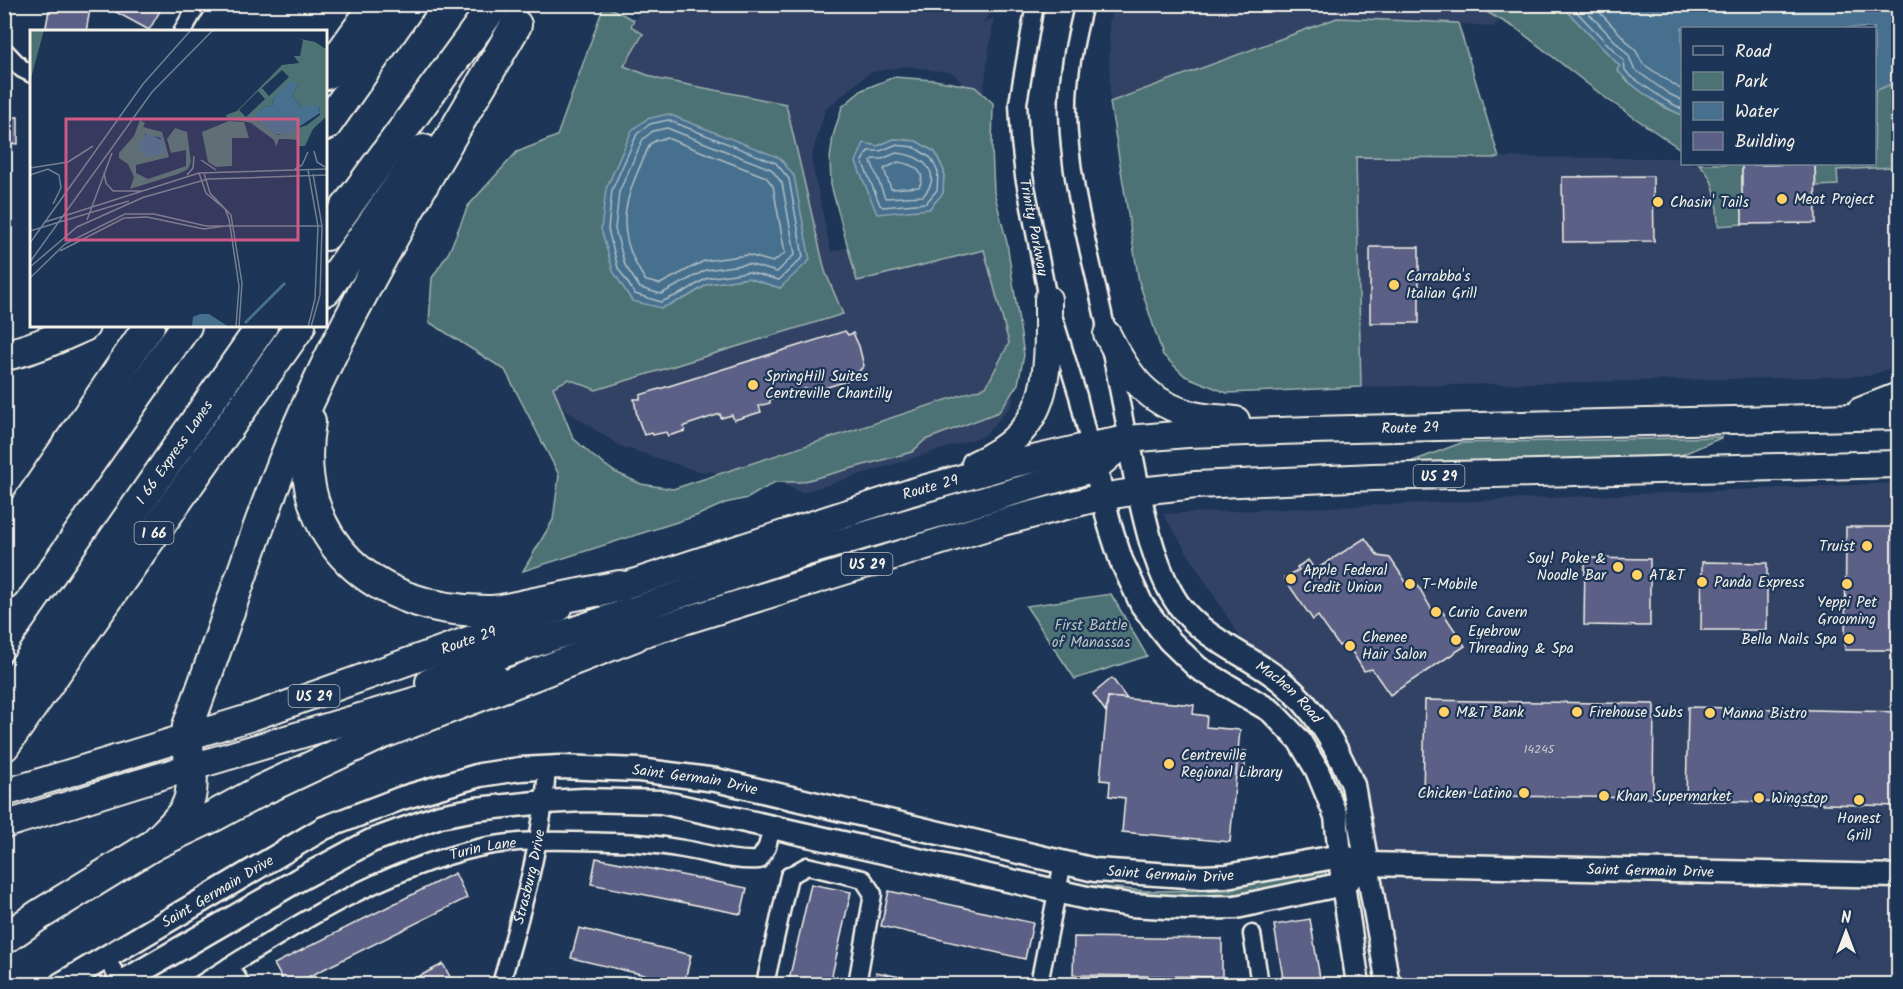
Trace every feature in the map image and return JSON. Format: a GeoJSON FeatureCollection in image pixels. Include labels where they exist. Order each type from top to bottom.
{"type":"FeatureCollection","features":[{"type":"Feature","properties":{"kind":"highway"},"geometry":{"type":"LineString","coordinates":[[327,73],[376,4]]}},
{"type":"Feature","properties":{"kind":"highway"},"geometry":{"type":"LineString","coordinates":[[327,124],[411,4]]}},
{"type":"Feature","properties":{"kind":"highway"},"geometry":{"type":"LineString","coordinates":[[327,234],[514,11]]}},
{"type":"Feature","properties":{"kind":"highway"},"geometry":{"type":"LineString","coordinates":[[327,289],[433,137],[514,11]]}},
{"type":"Feature","properties":{"kind":"highway"},"geometry":{"type":"LineString","coordinates":[[153,845],[189,804],[193,787],[186,738],[188,726],[270,494],[319,378],[514,11]]}},
{"type":"Feature","properties":{"kind":"highway"},"geometry":{"type":"LineString","coordinates":[[4,355],[47,342],[82,327]]}},
{"type":"Feature","properties":{"kind":"highway"},"geometry":{"type":"LineString","coordinates":[[4,538],[148,327]]}},
{"type":"Feature","properties":{"kind":"highway"},"geometry":{"type":"LineString","coordinates":[[4,585],[185,327]]}},
{"type":"Feature","properties":{"kind":"highway","name":"I 66 Express Lanes"},"geometry":{"type":"LineString","coordinates":[[4,697],[261,327]]}},
{"type":"Feature","properties":{"kind":"highway","name":"I 66"},"geometry":{"type":"LineString","coordinates":[[6,743],[299,327]]}},
{"type":"Feature","properties":{"kind":"highway"},"geometry":{"type":"LineString","coordinates":[[319,378],[307,446],[309,488],[316,510],[330,538],[341,552],[385,589],[417,601],[455,609],[492,611],[620,586]]}},
{"type":"Feature","properties":{"kind":"highway"},"geometry":{"type":"LineString","coordinates":[[4,939],[56,904],[153,845],[262,790],[381,734],[635,636]]}},
{"type":"Feature","properties":{"kind":"main road"},"geometry":{"type":"LineString","coordinates":[[912,492],[993,456],[1016,439],[1028,424],[1044,388],[1048,363],[1048,299]]}},
{"type":"Feature","properties":{"kind":"main road"},"geometry":{"type":"LineString","coordinates":[[1107,334],[1124,367],[1143,390],[1176,409],[1194,415],[1311,430]]}},
{"type":"Feature","properties":{"kind":"main road"},"geometry":{"type":"LineString","coordinates":[[1847,417],[1899,396]]}},
{"type":"Feature","properties":{"kind":"main road","name":"Route 29"},"geometry":{"type":"LineString","coordinates":[[1128,439],[1188,434],[1311,430],[1899,416]]}},
{"type":"Feature","properties":{"kind":"main road"},"geometry":{"type":"LineString","coordinates":[[333,725],[478,662],[1092,457],[1128,439]]}},
{"type":"Feature","properties":{"kind":"main road","name":"Route 29"},"geometry":{"type":"LineString","coordinates":[[4,793],[186,738],[361,680],[620,586],[912,492],[1012,464],[1092,457]]}},
{"type":"Feature","properties":{"kind":"main road","name":"US 29"},"geometry":{"type":"LineString","coordinates":[[4,825],[635,636],[992,526],[1101,497],[1196,485],[1373,477],[1899,464]]}},
{"type":"Feature","properties":{"kind":"street"},"geometry":{"type":"LineString","coordinates":[[183,30],[198,4]]}},
{"type":"Feature","properties":{"kind":"street","name":"Trinity Parkway"},"geometry":{"type":"LineString","coordinates":[[1035,4],[1018,103],[1024,176],[1048,299],[1078,396],[1092,457]]}},
{"type":"Feature","properties":{"kind":"street"},"geometry":{"type":"LineString","coordinates":[[1084,4],[1072,63],[1068,110],[1074,186],[1128,439]]}},
{"type":"Feature","properties":{"kind":"street"},"geometry":{"type":"LineString","coordinates":[[4,50],[22,69],[30,73]]}},
{"type":"Feature","properties":{"kind":"street","name":"Machen Road"},"geometry":{"type":"LineString","coordinates":[[1128,439],[1157,562],[1179,605],[1206,631],[1287,687],[1319,720],[1340,754],[1353,785],[1388,984]]}},
{"type":"Feature","properties":{"kind":"street","name":"Machen Road"},"geometry":{"type":"LineString","coordinates":[[1092,457],[1101,497],[1121,560],[1142,605],[1169,640],[1198,668],[1272,711],[1299,740],[1317,770],[1336,816],[1343,884],[1358,984]]}},
{"type":"Feature","properties":{"kind":"street","name":"Strasburg Drive"},"geometry":{"type":"LineString","coordinates":[[501,984],[540,840],[547,768]]}},
{"type":"Feature","properties":{"kind":"street","name":"Saint Germain Drive"},"geometry":{"type":"LineString","coordinates":[[61,984],[324,828],[402,798],[480,775],[520,769],[639,770],[716,780],[1095,870],[1226,876],[1341,856],[1367,864],[1899,876]]}},
{"type":"Feature","properties":{"kind":"street","name":"Saint Germain Drive"},"geometry":{"type":"LineString","coordinates":[[121,984],[298,880],[371,841],[440,816],[476,809],[545,802],[584,800],[661,802],[1057,891],[1130,905],[1185,908],[1236,907],[1343,884],[1367,864]]}},
{"type":"Feature","properties":{"kind":"street","name":"Turin Lane"},"geometry":{"type":"LineString","coordinates":[[201,984],[319,912],[419,866],[479,848],[540,840],[634,842],[680,848],[744,861],[759,860],[767,847],[772,827]]}},
{"type":"Feature","properties":{"kind":"street"},"geometry":{"type":"LineString","coordinates":[[1039,984],[1063,862]]}},
{"type":"Feature","properties":{"kind":"street"},"geometry":{"type":"LineString","coordinates":[[765,984],[789,876],[807,866],[863,879],[873,894],[856,984]]}},
{"type":"Feature","properties":{"kind":"street"},"geometry":{"type":"LineString","coordinates":[[1252,934],[1260,984]]}},
{"type":"Feature","properties":{"kind":"street"},"geometry":{"type":"LineString","coordinates":[[105,958],[121,984]]}},
{"type":"Feature","properties":{"kind":"street"},"geometry":{"type":"LineString","coordinates":[[229,966],[241,984]]}},
{"type":"Feature","properties":{"kind":"shaded area"},"geometry":{"type":"Polygon","coordinates":[[[645,5],[998,5],[981,24],[994,18],[983,93],[971,93],[953,73],[905,66],[869,73],[825,110],[811,159],[831,252],[992,203],[1022,344],[1012,405],[984,436],[801,493],[769,476],[697,471],[620,446],[564,409],[535,369],[784,152],[789,110],[593,72],[609,60],[645,5]]]}},
{"type":"Feature","properties":{"kind":"shaded area"},"geometry":{"type":"Polygon","coordinates":[[[1113,5],[1514,5],[1493,27],[1458,23],[1337,18],[1110,102],[1109,24],[1113,5]]]}},
{"type":"Feature","properties":{"kind":"shaded area"},"geometry":{"type":"Polygon","coordinates":[[[1356,157],[1681,158],[1681,165],[1876,165],[1898,159],[1898,366],[1868,376],[1361,387],[1356,157]]]}},
{"type":"Feature","properties":{"kind":"shaded area"},"geometry":{"type":"Polygon","coordinates":[[[1898,483],[1898,861],[1399,864],[1898,876],[1898,984],[1377,984],[1367,864],[1326,732],[1258,666],[1163,514],[1898,483]]]}},
{"type":"Feature","properties":{"kind":"green space"},"geometry":{"type":"Polygon","coordinates":[[[604,5],[634,20],[631,26],[643,34],[624,66],[658,79],[786,104],[825,271],[843,314],[596,390],[569,379],[553,387],[573,438],[615,472],[641,484],[673,489],[986,387],[1009,343],[984,250],[857,281],[831,185],[830,159],[833,136],[842,107],[862,90],[894,77],[934,80],[975,87],[993,103],[994,192],[1007,243],[1024,355],[1018,384],[999,412],[925,440],[912,452],[801,482],[775,482],[748,498],[725,503],[696,516],[523,571],[553,520],[559,475],[505,370],[429,322],[432,278],[449,252],[468,206],[517,152],[557,136],[604,5]],[[894,139],[878,146],[864,144],[929,209],[943,193],[944,171],[935,152],[916,141],[894,139]],[[794,176],[661,308],[687,297],[708,284],[748,278],[780,288],[794,176]]]}},
{"type":"Feature","properties":{"kind":"green space"},"geometry":{"type":"Polygon","coordinates":[[[1474,5],[1561,5],[1620,66],[1625,79],[1662,106],[1681,115],[1681,149],[1607,99],[1517,29],[1474,5]]]}},
{"type":"Feature","properties":{"kind":"green space"},"geometry":{"type":"Polygon","coordinates":[[[1337,18],[1458,23],[1499,158],[1356,157],[1361,387],[1227,393],[1185,376],[1163,355],[1139,282],[1110,102],[1337,18]]]}},
{"type":"Feature","properties":{"kind":"green space"},"geometry":{"type":"Polygon","coordinates":[[[1898,81],[1898,179],[1894,180],[1892,167],[1837,170],[1838,185],[1816,186],[1815,165],[1876,165],[1876,91],[1898,81]]]}},
{"type":"Feature","properties":{"kind":"green space"},"geometry":{"type":"Polygon","coordinates":[[[1700,165],[1742,165],[1742,224],[1718,226],[1713,185],[1700,165]]]}},
{"type":"Feature","properties":{"kind":"green space"},"geometry":{"type":"Polygon","coordinates":[[[1723,437],[1672,459],[1405,464],[1461,443],[1723,437]]]}},
{"type":"Feature","properties":{"kind":"green space","name":"First Battle of Manassas"},"geometry":{"type":"Polygon","coordinates":[[[1111,594],[1147,656],[1075,679],[1026,606],[1111,594]]]}},
{"type":"Feature","properties":{"kind":"green space"},"geometry":{"type":"Polygon","coordinates":[[[1310,868],[1323,868],[1326,871],[1326,878],[1261,891],[1218,896],[1174,898],[1125,895],[1082,888],[1081,885],[1146,891],[1230,890],[1310,868]]]}},
{"type":"Feature","properties":{"kind":"water"},"geometry":{"type":"Polygon","coordinates":[[[1561,5],[1898,5],[1898,81],[1876,91],[1876,27],[1681,27],[1681,114],[1647,96],[1631,84],[1617,70],[1620,66],[1561,5]]]}},
{"type":"Feature","properties":{"kind":"water"},"geometry":{"type":"Polygon","coordinates":[[[668,114],[780,158],[794,176],[810,260],[780,288],[748,278],[708,284],[687,297],[662,308],[632,301],[613,271],[601,229],[606,189],[632,130],[647,119],[668,114]]]}},
{"type":"Feature","properties":{"kind":"water"},"geometry":{"type":"Polygon","coordinates":[[[894,139],[916,141],[935,152],[944,171],[943,193],[929,209],[877,214],[856,162],[864,143],[878,146],[894,139]]]}},
{"type":"Feature","properties":{"kind":"building"},"geometry":{"type":"Polygon","coordinates":[[[47,4],[65,4],[90,9],[86,30],[45,30],[50,5],[47,4]]]}},
{"type":"Feature","properties":{"kind":"building"},"geometry":{"type":"Polygon","coordinates":[[[118,4],[164,4],[149,30],[114,11],[118,4]]]}},
{"type":"Feature","properties":{"kind":"building"},"geometry":{"type":"Polygon","coordinates":[[[4,117],[18,117],[18,144],[4,143],[4,117]]]}},
{"type":"Feature","properties":{"kind":"building"},"geometry":{"type":"Polygon","coordinates":[[[1742,165],[1815,165],[1816,223],[1742,224],[1742,165]]]}},
{"type":"Feature","properties":{"kind":"building"},"geometry":{"type":"Polygon","coordinates":[[[1653,176],[1654,241],[1563,242],[1562,177],[1653,176]]]}},
{"type":"Feature","properties":{"kind":"building","name":"Carrabba's Italian Grill"},"geometry":{"type":"Polygon","coordinates":[[[1370,247],[1419,247],[1419,323],[1370,323],[1370,247]]]}},
{"type":"Feature","properties":{"kind":"building","name":"SpringHill Suites Centreville Chantilly"},"geometry":{"type":"Polygon","coordinates":[[[845,331],[848,335],[853,333],[864,366],[858,372],[846,376],[847,381],[808,393],[806,389],[770,399],[770,403],[759,406],[761,412],[734,420],[732,415],[721,418],[720,414],[684,426],[685,431],[668,436],[666,432],[644,435],[634,399],[640,399],[640,395],[845,331]]]}},
{"type":"Feature","properties":{"kind":"building"},"geometry":{"type":"Polygon","coordinates":[[[1846,527],[1898,527],[1898,650],[1845,650],[1846,527]]]}},
{"type":"Feature","properties":{"kind":"building"},"geometry":{"type":"Polygon","coordinates":[[[1365,538],[1378,556],[1390,558],[1406,582],[1417,584],[1432,610],[1442,611],[1465,646],[1390,695],[1372,669],[1364,671],[1346,642],[1339,646],[1318,616],[1313,620],[1284,578],[1299,570],[1297,567],[1308,560],[1315,570],[1365,538]]]}},
{"type":"Feature","properties":{"kind":"building"},"geometry":{"type":"Polygon","coordinates":[[[1585,558],[1650,559],[1650,626],[1584,625],[1585,558]]]}},
{"type":"Feature","properties":{"kind":"building"},"geometry":{"type":"Polygon","coordinates":[[[1702,562],[1767,563],[1767,630],[1701,630],[1702,562]]]}},
{"type":"Feature","properties":{"kind":"building"},"geometry":{"type":"Polygon","coordinates":[[[1112,678],[1127,699],[1108,697],[1106,712],[1093,694],[1112,678]]]}},
{"type":"Feature","properties":{"kind":"building","name":"Centreville Regional Library"},"geometry":{"type":"Polygon","coordinates":[[[1108,697],[1194,705],[1193,714],[1207,716],[1206,727],[1240,730],[1230,842],[1122,832],[1125,798],[1109,796],[1110,781],[1100,780],[1108,697]]]}},
{"type":"Feature","properties":{"kind":"building"},"geometry":{"type":"Polygon","coordinates":[[[1425,700],[1654,704],[1653,798],[1423,795],[1425,700]]]}},
{"type":"Feature","properties":{"kind":"building"},"geometry":{"type":"Polygon","coordinates":[[[1688,707],[1898,712],[1898,806],[1686,800],[1688,707]]]}},
{"type":"Feature","properties":{"kind":"building"},"geometry":{"type":"Polygon","coordinates":[[[1238,751],[1246,751],[1244,778],[1236,777],[1238,751]]]}},
{"type":"Feature","properties":{"kind":"building"},"geometry":{"type":"Polygon","coordinates":[[[596,858],[747,888],[741,914],[591,884],[596,858]]]}},
{"type":"Feature","properties":{"kind":"building"},"geometry":{"type":"Polygon","coordinates":[[[455,873],[467,898],[294,984],[285,984],[274,964],[455,873]]]}},
{"type":"Feature","properties":{"kind":"building"},"geometry":{"type":"Polygon","coordinates":[[[811,884],[851,892],[830,984],[788,984],[811,884]]]}},
{"type":"Feature","properties":{"kind":"building"},"geometry":{"type":"Polygon","coordinates":[[[889,891],[1033,923],[1025,959],[881,926],[889,891]]]}},
{"type":"Feature","properties":{"kind":"building"},"geometry":{"type":"Polygon","coordinates":[[[1310,919],[1321,984],[1284,984],[1274,925],[1310,919]]]}},
{"type":"Feature","properties":{"kind":"building"},"geometry":{"type":"Polygon","coordinates":[[[579,928],[691,955],[684,984],[571,958],[579,928]]]}},
{"type":"Feature","properties":{"kind":"building"},"geometry":{"type":"Polygon","coordinates":[[[1074,937],[1222,939],[1222,977],[1073,975],[1074,937]]]}},
{"type":"Feature","properties":{"kind":"building"},"geometry":{"type":"Polygon","coordinates":[[[443,964],[454,984],[404,984],[443,964]]]}},
{"type":"Feature","properties":{"kind":"building"},"geometry":{"type":"Polygon","coordinates":[[[876,972],[934,984],[874,984],[876,972]]]}},
{"type":"Feature","properties":{"kind":"place","name":"Meat Project"},"geometry":{"type":"Point","coordinates":[1782,199]}},
{"type":"Feature","properties":{"kind":"place","name":"Chasin' Tails"},"geometry":{"type":"Point","coordinates":[1658,202]}},
{"type":"Feature","properties":{"kind":"place","name":"Carrabba's Italian Grill"},"geometry":{"type":"Point","coordinates":[1394,285]}},
{"type":"Feature","properties":{"kind":"place","name":"SpringHill Suites Centreville Chantilly"},"geometry":{"type":"Point","coordinates":[753,385]}},
{"type":"Feature","properties":{"kind":"place","name":"Truist"},"geometry":{"type":"Point","coordinates":[1867,546]}},
{"type":"Feature","properties":{"kind":"place","name":"Soy! Poke & Noodle Bar"},"geometry":{"type":"Point","coordinates":[1618,567]}},
{"type":"Feature","properties":{"kind":"place","name":"AT&T"},"geometry":{"type":"Point","coordinates":[1637,575]}},
{"type":"Feature","properties":{"kind":"place","name":"Apple Federal Credit Union"},"geometry":{"type":"Point","coordinates":[1291,579]}},
{"type":"Feature","properties":{"kind":"place","name":"Panda Express"},"geometry":{"type":"Point","coordinates":[1702,582]}},
{"type":"Feature","properties":{"kind":"place","name":"T-Mobile"},"geometry":{"type":"Point","coordinates":[1410,584]}},
{"type":"Feature","properties":{"kind":"place","name":"Yeppi Pet Grooming"},"geometry":{"type":"Point","coordinates":[1847,584]}},
{"type":"Feature","properties":{"kind":"place","name":"Curio Cavern"},"geometry":{"type":"Point","coordinates":[1436,612]}},
{"type":"Feature","properties":{"kind":"place","name":"Bella Nails Spa"},"geometry":{"type":"Point","coordinates":[1849,639]}},
{"type":"Feature","properties":{"kind":"place","name":"Eyebrow Threading & Spa"},"geometry":{"type":"Point","coordinates":[1456,640]}},
{"type":"Feature","properties":{"kind":"place","name":"Chenee Hair Salon"},"geometry":{"type":"Point","coordinates":[1350,646]}},
{"type":"Feature","properties":{"kind":"place","name":"M&T Bank"},"geometry":{"type":"Point","coordinates":[1444,712]}},
{"type":"Feature","properties":{"kind":"place","name":"Firehouse Subs"},"geometry":{"type":"Point","coordinates":[1577,712]}},
{"type":"Feature","properties":{"kind":"place","name":"Manna Bistro"},"geometry":{"type":"Point","coordinates":[1710,713]}},
{"type":"Feature","properties":{"kind":"place","name":"Centreville Regional Library"},"geometry":{"type":"Point","coordinates":[1169,764]}},
{"type":"Feature","properties":{"kind":"place","name":"Chicken Latino"},"geometry":{"type":"Point","coordinates":[1524,793]}},
{"type":"Feature","properties":{"kind":"place","name":"Khan Supermarket"},"geometry":{"type":"Point","coordinates":[1604,796]}},
{"type":"Feature","properties":{"kind":"place","name":"Wingstop"},"geometry":{"type":"Point","coordinates":[1759,798]}},
{"type":"Feature","properties":{"kind":"place","name":"Honest Grill"},"geometry":{"type":"Point","coordinates":[1859,800]}}]}
